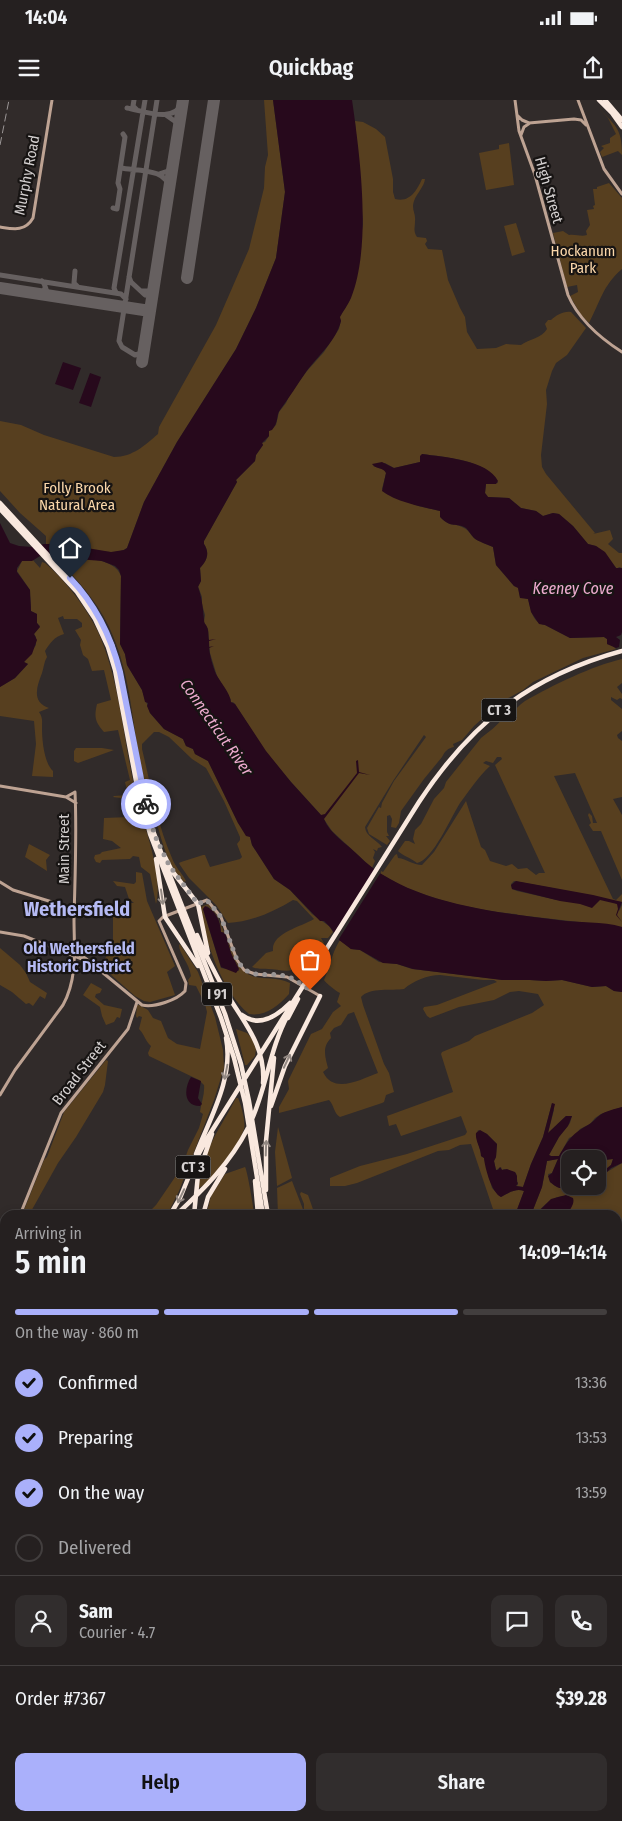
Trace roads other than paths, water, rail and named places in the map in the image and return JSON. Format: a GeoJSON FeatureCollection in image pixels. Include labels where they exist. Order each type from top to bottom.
{"type":"FeatureCollection","features":[{"type":"Feature","properties":{"kind":"highway"},"geometry":{"type":"LineString","coordinates":[[599,100],[612,112],[622,127]]}},
{"type":"Feature","properties":{"kind":"highway"},"geometry":{"type":"LineString","coordinates":[[606,100],[622,120]]}},
{"type":"Feature","properties":{"kind":"highway","name":"I 91"},"geometry":{"type":"LineString","coordinates":[[0,503],[55,562],[89,602],[102,623],[113,648],[120,672],[143,792],[155,836],[178,903]]}},
{"type":"Feature","properties":{"kind":"highway","name":"I 91"},"geometry":{"type":"LineString","coordinates":[[0,509],[71,586],[100,628],[109,651],[117,679],[138,792],[153,843],[184,916],[224,1024],[240,1082],[262,1210]]}},
{"type":"Feature","properties":{"kind":"highway","name":"CT 3"},"geometry":{"type":"LineString","coordinates":[[173,1210],[203,1146],[233,1095],[298,997],[412,816],[455,757],[503,711],[531,692],[557,677],[622,652]]}},
{"type":"Feature","properties":{"kind":"highway"},"geometry":{"type":"LineString","coordinates":[[155,836],[171,868],[198,904],[212,964]]}},
{"type":"Feature","properties":{"kind":"highway"},"geometry":{"type":"LineString","coordinates":[[153,843],[163,918],[205,976]]}},
{"type":"Feature","properties":{"kind":"highway","name":"I 91"},"geometry":{"type":"LineString","coordinates":[[184,916],[188,921],[225,1014],[238,1053],[249,1101],[267,1210]]}},
{"type":"Feature","properties":{"kind":"highway"},"geometry":{"type":"LineString","coordinates":[[188,921],[255,1039],[261,1054],[263,1081],[258,1105]]}},
{"type":"Feature","properties":{"kind":"highway"},"geometry":{"type":"LineString","coordinates":[[267,1124],[282,1073],[320,996]]}},
{"type":"Feature","properties":{"kind":"highway"},"geometry":{"type":"LineString","coordinates":[[236,1007],[247,1018],[254,1021],[262,1021],[278,1013],[298,997]]}},
{"type":"Feature","properties":{"kind":"highway"},"geometry":{"type":"LineString","coordinates":[[266,1206],[267,1124],[276,1048],[298,997]]}},
{"type":"Feature","properties":{"kind":"highway","name":"CT 3"},"geometry":{"type":"LineString","coordinates":[[181,1210],[220,1172],[242,1140],[258,1105],[277,1038],[298,997]]}},
{"type":"Feature","properties":{"kind":"highway"},"geometry":{"type":"LineString","coordinates":[[190,1174],[226,1075],[228,1055],[224,1024]]}},
{"type":"Feature","properties":{"kind":"highway"},"geometry":{"type":"LineString","coordinates":[[194,1210],[200,1171],[218,1121]]}},
{"type":"Feature","properties":{"kind":"highway"},"geometry":{"type":"LineString","coordinates":[[204,1210],[211,1192],[237,1147]]}},
{"type":"Feature","properties":{"kind":"highway"},"geometry":{"type":"LineString","coordinates":[[255,1167],[254,1177],[257,1210]]}},
{"type":"Feature","properties":{"kind":"street","name":"Murphy Road"},"geometry":{"type":"LineString","coordinates":[[0,227],[20,229],[28,225],[33,218],[52,100]]}},
{"type":"Feature","properties":{"kind":"street","name":"High Street"},"geometry":{"type":"LineString","coordinates":[[515,100],[520,136],[536,175],[557,260],[569,298],[586,322],[622,352]]}},
{"type":"Feature","properties":{"kind":"street"},"geometry":{"type":"LineString","coordinates":[[578,100],[606,172],[622,194]]}},
{"type":"Feature","properties":{"kind":"street"},"geometry":{"type":"LineString","coordinates":[[574,119],[580,115],[581,109]]}},
{"type":"Feature","properties":{"kind":"street"},"geometry":{"type":"LineString","coordinates":[[516,112],[521,119],[531,123]]}},
{"type":"Feature","properties":{"kind":"street"},"geometry":{"type":"LineString","coordinates":[[520,136],[524,127],[531,123],[574,119],[582,121],[589,130]]}},
{"type":"Feature","properties":{"kind":"street"},"geometry":{"type":"LineString","coordinates":[[0,786],[66,797],[76,803]]}},
{"type":"Feature","properties":{"kind":"street","name":"Main Street"},"geometry":{"type":"LineString","coordinates":[[0,1095],[15,1070],[66,999],[71,980],[75,956],[75,792],[66,797]]}},
{"type":"Feature","properties":{"kind":"street"},"geometry":{"type":"LineString","coordinates":[[0,882],[12,890],[75,909]]}},
{"type":"Feature","properties":{"kind":"street"},"geometry":{"type":"LineString","coordinates":[[0,932],[24,936],[87,961],[137,1002],[144,1006],[151,1006],[179,996],[186,988],[186,981],[159,924],[163,918],[207,900],[217,910],[237,960],[244,970],[255,974],[287,977],[320,996]]}},
{"type":"Feature","properties":{"kind":"street"},"geometry":{"type":"LineString","coordinates":[[132,998],[134,1008]]}},
{"type":"Feature","properties":{"kind":"street","name":"Broad Street"},"geometry":{"type":"LineString","coordinates":[[22,1210],[61,1114],[128,1028],[137,1002]]}},
{"type":"Feature","properties":{"kind":"water","name":"Connecticut River"},"geometry":{"type":"Polygon","coordinates":[[[273,100],[352,100],[361,173],[363,227],[361,253],[351,298],[340,317],[339,328],[280,410],[276,424],[262,443],[263,445],[256,455],[255,461],[236,480],[237,482],[204,541],[207,557],[200,568],[201,581],[198,587],[209,640],[216,639],[209,641],[209,647],[214,646],[209,648],[215,671],[231,702],[235,704],[266,751],[321,815],[325,814],[357,773],[356,761],[358,760],[359,772],[370,775],[359,773],[324,819],[334,834],[377,871],[425,895],[479,909],[622,927],[622,992],[614,991],[606,986],[592,987],[562,980],[502,980],[413,969],[397,964],[383,963],[360,950],[351,949],[339,940],[324,921],[320,921],[290,890],[274,879],[252,845],[250,837],[246,836],[238,823],[208,761],[195,754],[193,749],[186,746],[183,739],[164,729],[150,713],[147,706],[148,703],[145,702],[142,690],[127,665],[125,654],[120,644],[121,576],[115,566],[102,561],[40,556],[32,561],[22,561],[17,568],[17,572],[30,590],[31,611],[37,614],[37,623],[40,627],[34,634],[37,640],[32,654],[24,662],[28,664],[15,678],[0,687],[0,523],[10,543],[19,546],[32,547],[44,544],[63,544],[111,552],[127,548],[144,502],[177,442],[236,349],[256,308],[276,258],[285,192],[273,100]]]}},
{"type":"Feature","properties":{"kind":"water"},"geometry":{"type":"Polygon","coordinates":[[[63,362],[81,368],[73,390],[55,384],[63,362]]]}},
{"type":"Feature","properties":{"kind":"water"},"geometry":{"type":"Polygon","coordinates":[[[90,373],[101,377],[91,407],[79,403],[90,373]]]}},
{"type":"Feature","properties":{"kind":"water","name":"Keeney Cove"},"geometry":{"type":"Polygon","coordinates":[[[422,454],[453,458],[485,468],[498,481],[496,484],[486,484],[485,493],[488,497],[509,498],[521,508],[536,511],[543,516],[553,513],[559,514],[573,526],[588,544],[596,546],[605,552],[616,568],[622,568],[622,632],[621,635],[616,637],[620,640],[619,647],[616,648],[607,644],[607,639],[604,637],[570,638],[545,625],[539,624],[531,612],[528,599],[520,598],[518,588],[514,586],[496,565],[493,547],[473,537],[466,528],[444,521],[440,517],[440,511],[402,501],[382,491],[386,473],[372,464],[382,462],[394,468],[420,462],[422,454]]]}},
{"type":"Feature","properties":{"kind":"water"},"geometry":{"type":"Polygon","coordinates":[[[516,881],[622,902],[617,915],[622,922],[616,915],[617,904],[600,900],[592,908],[560,901],[512,889],[511,885],[516,881]]]}},
{"type":"Feature","properties":{"kind":"water"},"geometry":{"type":"Polygon","coordinates":[[[205,906],[215,913],[221,932],[225,933],[231,953],[239,969],[236,973],[221,967],[203,909],[205,906]]]}},
{"type":"Feature","properties":{"kind":"water"},"geometry":{"type":"Polygon","coordinates":[[[191,1077],[201,1081],[198,1098],[202,1104],[200,1106],[190,1103],[186,1096],[187,1086],[191,1077]]]}},
{"type":"Feature","properties":{"kind":"water"},"geometry":{"type":"Polygon","coordinates":[[[552,1103],[555,1104],[548,1133],[566,1116],[572,1116],[568,1126],[549,1155],[559,1156],[561,1153],[561,1188],[550,1182],[548,1176],[552,1173],[558,1159],[547,1161],[542,1187],[533,1210],[517,1210],[524,1191],[515,1191],[501,1197],[495,1191],[484,1158],[481,1156],[476,1133],[480,1130],[497,1144],[494,1161],[496,1170],[500,1167],[502,1170],[507,1169],[515,1172],[518,1183],[516,1186],[523,1187],[543,1137],[552,1103]]]}},
{"type":"Feature","properties":{"kind":"water"},"geometry":{"type":"Polygon","coordinates":[[[622,1107],[622,1163],[607,1172],[606,1169],[611,1165],[613,1159],[606,1160],[606,1150],[563,1150],[575,1134],[600,1115],[622,1107]]]}},
{"type":"Feature","properties":{"kind":"water"},"geometry":{"type":"Polygon","coordinates":[[[566,1195],[573,1198],[570,1210],[540,1210],[551,1199],[566,1195]]]}},
{"type":"Feature","properties":{"kind":"railway"},"geometry":{"type":"LineString","coordinates":[[0,145],[9,100]]}},
{"type":"Feature","properties":{"kind":"district","name":"Wethersfield"},"geometry":{"type":"Point","coordinates":[77,909]}},
{"type":"Feature","properties":{"kind":"district","name":"Old Wethersfield Historic District"},"geometry":{"type":"Point","coordinates":[79,957]}},
{"type":"Feature","properties":{"kind":"park label","name":"Hockanum Park"},"geometry":{"type":"Point","coordinates":[583,260]}},
{"type":"Feature","properties":{"kind":"park label","name":"Folly Brook Natural Area"},"geometry":{"type":"Point","coordinates":[77,496]}}]}
